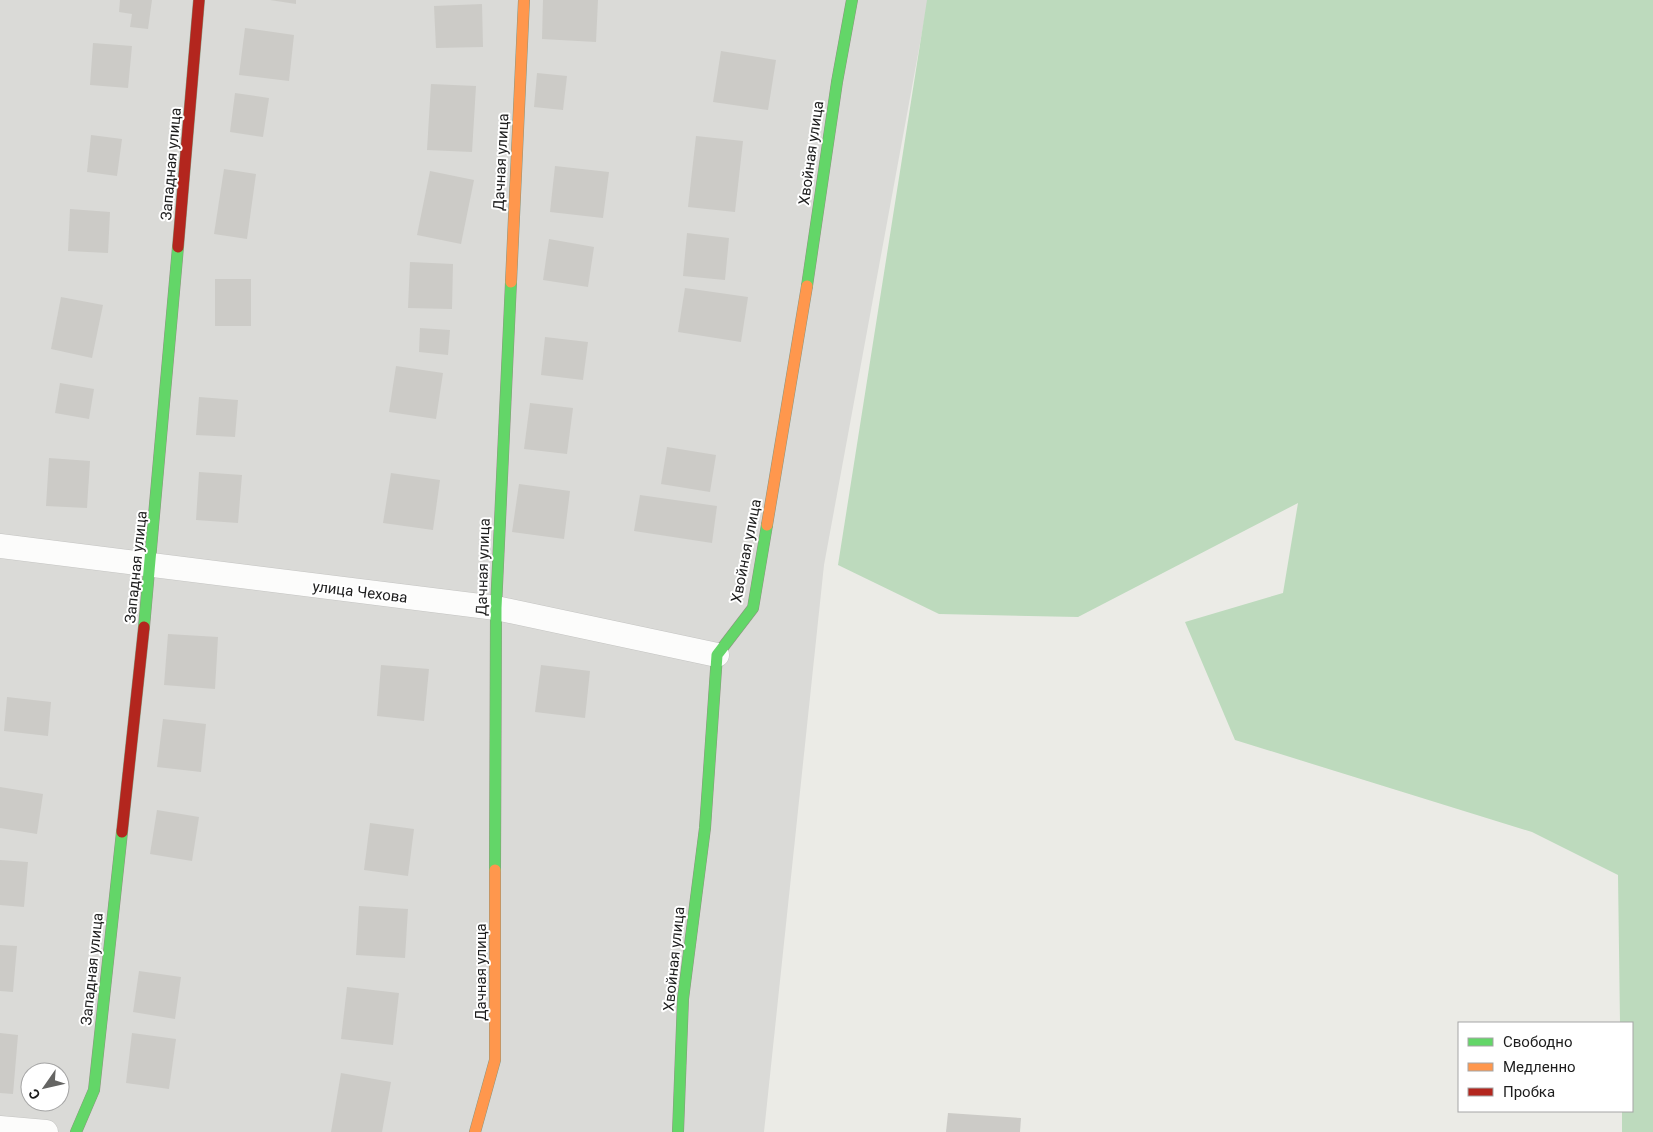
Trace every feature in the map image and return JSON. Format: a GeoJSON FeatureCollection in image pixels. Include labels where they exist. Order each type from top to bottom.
{"type":"FeatureCollection","features":[{"type":"Feature","properties":{"kind":"street","name":"Западная улица"},"geometry":{"type":"LineString","coordinates":[[76,1132],[94,1090],[152,567],[199,0]]}},
{"type":"Feature","properties":{"kind":"street","name":"Дачная улица"},"geometry":{"type":"LineString","coordinates":[[475,1132],[495,1060],[496,608],[524,0]]}},
{"type":"Feature","properties":{"kind":"street","name":"Хвойная улица"},"geometry":{"type":"LineString","coordinates":[[678,1132],[683,999],[705,828],[717,655],[753,608],[797,351],[837,82],[852,0]]}},
{"type":"Feature","properties":{"kind":"street","name":"улица Чехова"},"geometry":{"type":"LineString","coordinates":[[0,546],[152,567],[496,608],[717,655]]}},
{"type":"Feature","properties":{"kind":"street"},"geometry":{"type":"LineString","coordinates":[[0,1128],[46,1132]]}},
{"type":"Feature","properties":{"kind":"shaded area"},"geometry":{"type":"Polygon","coordinates":[[[0,0],[928,0],[824,565],[764,1132],[0,1132],[0,0]]]}},
{"type":"Feature","properties":{"kind":"green space"},"geometry":{"type":"Polygon","coordinates":[[[927,0],[1653,0],[1653,1132],[1622,1132],[1622,1112],[1633,1112],[1633,1022],[1620,1022],[1618,875],[1532,832],[1235,740],[1185,622],[1283,593],[1298,503],[1078,617],[939,614],[838,565],[927,0]]]}},
{"type":"Feature","properties":{"kind":"building"},"geometry":{"type":"Polygon","coordinates":[[[120,0],[152,0],[148,29],[130,27],[132,14],[119,12],[120,0]]]}},
{"type":"Feature","properties":{"kind":"building"},"geometry":{"type":"Polygon","coordinates":[[[270,0],[296,0],[296,4],[270,0]]]}},
{"type":"Feature","properties":{"kind":"building"},"geometry":{"type":"Polygon","coordinates":[[[543,0],[598,0],[596,42],[542,39],[543,0]]]}},
{"type":"Feature","properties":{"kind":"building"},"geometry":{"type":"Polygon","coordinates":[[[482,4],[483,47],[436,48],[434,6],[482,4]]]}},
{"type":"Feature","properties":{"kind":"building"},"geometry":{"type":"Polygon","coordinates":[[[245,28],[294,35],[289,81],[239,75],[245,28]]]}},
{"type":"Feature","properties":{"kind":"building"},"geometry":{"type":"Polygon","coordinates":[[[93,43],[132,46],[128,88],[90,85],[93,43]]]}},
{"type":"Feature","properties":{"kind":"building"},"geometry":{"type":"Polygon","coordinates":[[[721,51],[776,60],[768,110],[713,102],[721,51]]]}},
{"type":"Feature","properties":{"kind":"building"},"geometry":{"type":"Polygon","coordinates":[[[537,73],[567,76],[563,110],[534,107],[537,73]]]}},
{"type":"Feature","properties":{"kind":"building"},"geometry":{"type":"Polygon","coordinates":[[[431,84],[476,86],[472,152],[427,150],[431,84]]]}},
{"type":"Feature","properties":{"kind":"building"},"geometry":{"type":"Polygon","coordinates":[[[235,93],[269,98],[263,137],[230,132],[235,93]]]}},
{"type":"Feature","properties":{"kind":"building"},"geometry":{"type":"Polygon","coordinates":[[[91,135],[122,139],[117,176],[87,172],[91,135]]]}},
{"type":"Feature","properties":{"kind":"building"},"geometry":{"type":"Polygon","coordinates":[[[696,136],[743,141],[735,212],[688,207],[696,136]]]}},
{"type":"Feature","properties":{"kind":"building"},"geometry":{"type":"Polygon","coordinates":[[[555,166],[609,172],[603,218],[550,212],[555,166]]]}},
{"type":"Feature","properties":{"kind":"building"},"geometry":{"type":"Polygon","coordinates":[[[224,169],[256,174],[247,239],[214,234],[224,169]]]}},
{"type":"Feature","properties":{"kind":"building"},"geometry":{"type":"Polygon","coordinates":[[[430,171],[474,180],[461,244],[417,235],[430,171]]]}},
{"type":"Feature","properties":{"kind":"building"},"geometry":{"type":"Polygon","coordinates":[[[70,209],[110,212],[108,253],[68,251],[70,209]]]}},
{"type":"Feature","properties":{"kind":"building"},"geometry":{"type":"Polygon","coordinates":[[[687,233],[729,238],[725,280],[683,276],[687,233]]]}},
{"type":"Feature","properties":{"kind":"building"},"geometry":{"type":"Polygon","coordinates":[[[549,239],[594,247],[588,287],[543,280],[549,239]]]}},
{"type":"Feature","properties":{"kind":"building"},"geometry":{"type":"Polygon","coordinates":[[[410,262],[453,264],[452,309],[408,308],[410,262]]]}},
{"type":"Feature","properties":{"kind":"building"},"geometry":{"type":"Polygon","coordinates":[[[215,279],[251,279],[251,326],[215,326],[215,279]]]}},
{"type":"Feature","properties":{"kind":"building"},"geometry":{"type":"Polygon","coordinates":[[[685,288],[748,297],[741,342],[678,332],[685,288]]]}},
{"type":"Feature","properties":{"kind":"building"},"geometry":{"type":"Polygon","coordinates":[[[61,297],[103,305],[92,358],[51,349],[61,297]]]}},
{"type":"Feature","properties":{"kind":"building"},"geometry":{"type":"Polygon","coordinates":[[[420,328],[450,330],[448,355],[419,352],[420,328]]]}},
{"type":"Feature","properties":{"kind":"building"},"geometry":{"type":"Polygon","coordinates":[[[545,337],[588,342],[583,380],[541,375],[545,337]]]}},
{"type":"Feature","properties":{"kind":"building"},"geometry":{"type":"Polygon","coordinates":[[[396,366],[443,373],[436,419],[389,412],[396,366]]]}},
{"type":"Feature","properties":{"kind":"building"},"geometry":{"type":"Polygon","coordinates":[[[60,383],[94,389],[89,419],[55,413],[60,383]]]}},
{"type":"Feature","properties":{"kind":"building"},"geometry":{"type":"Polygon","coordinates":[[[199,397],[238,400],[235,437],[196,435],[199,397]]]}},
{"type":"Feature","properties":{"kind":"building"},"geometry":{"type":"Polygon","coordinates":[[[530,403],[573,408],[567,454],[524,449],[530,403]]]}},
{"type":"Feature","properties":{"kind":"building"},"geometry":{"type":"Polygon","coordinates":[[[667,447],[716,455],[710,492],[661,484],[667,447]]]}},
{"type":"Feature","properties":{"kind":"building"},"geometry":{"type":"Polygon","coordinates":[[[49,458],[90,461],[87,508],[46,506],[49,458]]]}},
{"type":"Feature","properties":{"kind":"building"},"geometry":{"type":"Polygon","coordinates":[[[199,472],[242,475],[238,523],[196,520],[199,472]]]}},
{"type":"Feature","properties":{"kind":"building"},"geometry":{"type":"Polygon","coordinates":[[[391,473],[440,480],[433,530],[383,523],[391,473]]]}},
{"type":"Feature","properties":{"kind":"building"},"geometry":{"type":"Polygon","coordinates":[[[519,484],[570,491],[564,539],[512,532],[519,484]]]}},
{"type":"Feature","properties":{"kind":"building"},"geometry":{"type":"Polygon","coordinates":[[[640,495],[717,506],[712,543],[634,531],[640,495]]]}},
{"type":"Feature","properties":{"kind":"building"},"geometry":{"type":"Polygon","coordinates":[[[168,634],[218,637],[215,689],[164,685],[168,634]]]}},
{"type":"Feature","properties":{"kind":"building"},"geometry":{"type":"Polygon","coordinates":[[[381,665],[429,669],[424,721],[377,716],[381,665]]]}},
{"type":"Feature","properties":{"kind":"building"},"geometry":{"type":"Polygon","coordinates":[[[541,665],[590,671],[585,718],[535,712],[541,665]]]}},
{"type":"Feature","properties":{"kind":"building"},"geometry":{"type":"Polygon","coordinates":[[[7,697],[51,702],[48,736],[4,731],[7,697]]]}},
{"type":"Feature","properties":{"kind":"building"},"geometry":{"type":"Polygon","coordinates":[[[163,719],[206,724],[201,772],[157,767],[163,719]]]}},
{"type":"Feature","properties":{"kind":"building"},"geometry":{"type":"Polygon","coordinates":[[[0,787],[43,794],[37,834],[0,828],[0,787]]]}},
{"type":"Feature","properties":{"kind":"building"},"geometry":{"type":"Polygon","coordinates":[[[157,810],[199,817],[192,861],[150,854],[157,810]]]}},
{"type":"Feature","properties":{"kind":"building"},"geometry":{"type":"Polygon","coordinates":[[[370,823],[414,829],[408,876],[364,870],[370,823]]]}},
{"type":"Feature","properties":{"kind":"building"},"geometry":{"type":"Polygon","coordinates":[[[0,860],[28,862],[24,907],[0,905],[0,860]]]}},
{"type":"Feature","properties":{"kind":"building"},"geometry":{"type":"Polygon","coordinates":[[[359,906],[408,909],[405,958],[356,955],[359,906]]]}},
{"type":"Feature","properties":{"kind":"building"},"geometry":{"type":"Polygon","coordinates":[[[0,945],[17,946],[13,992],[0,991],[0,945]]]}},
{"type":"Feature","properties":{"kind":"building"},"geometry":{"type":"Polygon","coordinates":[[[139,971],[181,977],[175,1019],[133,1012],[139,971]]]}},
{"type":"Feature","properties":{"kind":"building"},"geometry":{"type":"Polygon","coordinates":[[[347,987],[399,993],[393,1045],[341,1039],[347,987]]]}},
{"type":"Feature","properties":{"kind":"building"},"geometry":{"type":"Polygon","coordinates":[[[0,1033],[18,1035],[13,1094],[0,1093],[0,1033]]]}},
{"type":"Feature","properties":{"kind":"building"},"geometry":{"type":"Polygon","coordinates":[[[132,1033],[176,1039],[169,1089],[126,1083],[132,1033]]]}},
{"type":"Feature","properties":{"kind":"building"},"geometry":{"type":"Polygon","coordinates":[[[341,1073],[391,1082],[382,1132],[331,1132],[341,1073]]]}},
{"type":"Feature","properties":{"kind":"building"},"geometry":{"type":"Polygon","coordinates":[[[948,1113],[1021,1118],[1020,1132],[946,1132],[948,1113]]]}},
{"type":"Feature","properties":{"kind":"traffic: fast"},"geometry":{"type":"LineString","coordinates":[[807,286],[837,82],[852,0]]}},
{"type":"Feature","properties":{"kind":"traffic: fast"},"geometry":{"type":"LineString","coordinates":[[144,627],[178,247]]}},
{"type":"Feature","properties":{"kind":"traffic: fast"},"geometry":{"type":"LineString","coordinates":[[495,870],[496,608],[511,282]]}},
{"type":"Feature","properties":{"kind":"traffic: fast"},"geometry":{"type":"LineString","coordinates":[[678,1132],[683,999],[705,828],[717,655],[753,608],[767,525]]}},
{"type":"Feature","properties":{"kind":"traffic: fast"},"geometry":{"type":"LineString","coordinates":[[76,1132],[94,1090],[122,832]]}},
{"type":"Feature","properties":{"kind":"traffic: slow"},"geometry":{"type":"LineString","coordinates":[[511,282],[524,0]]}},
{"type":"Feature","properties":{"kind":"traffic: slow"},"geometry":{"type":"LineString","coordinates":[[767,525],[807,286]]}},
{"type":"Feature","properties":{"kind":"traffic: slow"},"geometry":{"type":"LineString","coordinates":[[475,1132],[495,1060],[495,870]]}},
{"type":"Feature","properties":{"kind":"traffic: jam"},"geometry":{"type":"LineString","coordinates":[[178,247],[199,0]]}},
{"type":"Feature","properties":{"kind":"traffic: jam"},"geometry":{"type":"LineString","coordinates":[[122,832],[144,627]]}}]}
